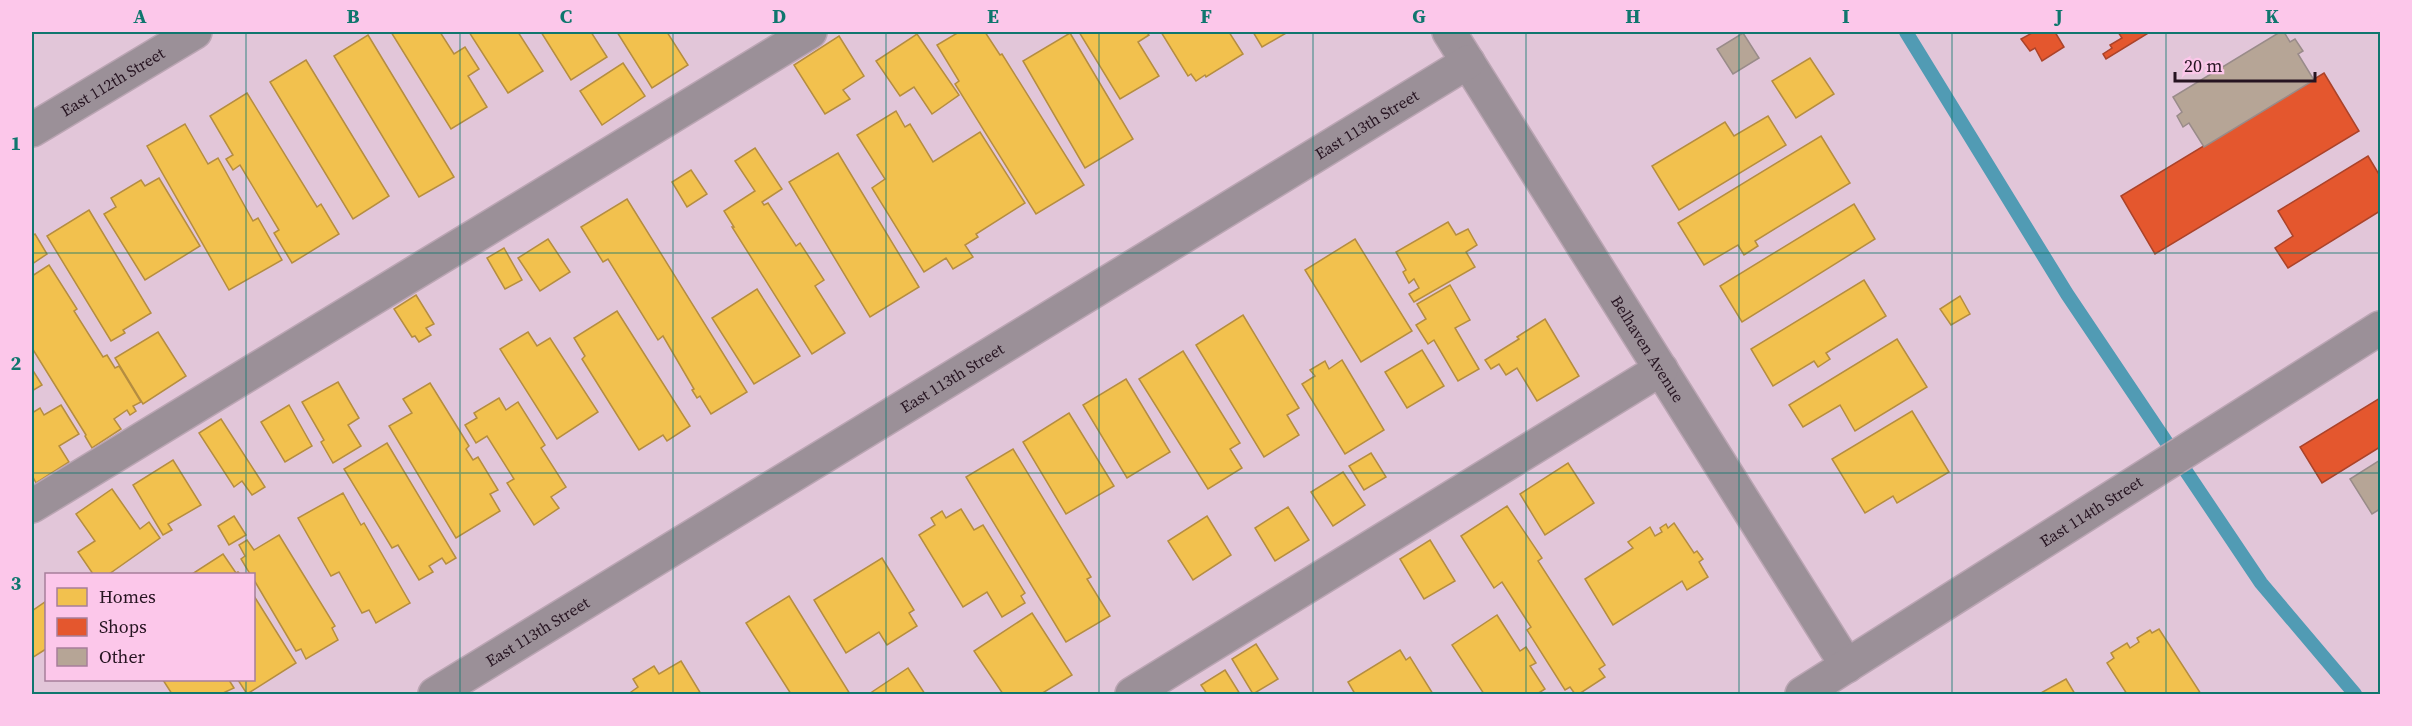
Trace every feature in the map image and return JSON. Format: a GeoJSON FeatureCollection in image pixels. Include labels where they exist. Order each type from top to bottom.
{"type":"FeatureCollection","features":[{"type":"Feature","properties":{"kind":"street","name":"East 112th Street"},"geometry":{"type":"LineString","coordinates":[[32,130],[195,32]]}},
{"type":"Feature","properties":{"kind":"street"},"geometry":{"type":"LineString","coordinates":[[32,506],[810,32]]}},
{"type":"Feature","properties":{"kind":"street","name":"Belhaven Avenue"},"geometry":{"type":"LineString","coordinates":[[1449,32],[1847,666]]}},
{"type":"Feature","properties":{"kind":"street","name":"East 113th Street"},"geometry":{"type":"LineString","coordinates":[[435,694],[1468,62]]}},
{"type":"Feature","properties":{"kind":"street","name":"East 114th Street"},"geometry":{"type":"LineString","coordinates":[[1802,694],[2380,328]]}},
{"type":"Feature","properties":{"kind":"street"},"geometry":{"type":"LineString","coordinates":[[1132,694],[1661,369]]}},
{"type":"Feature","properties":{"kind":"building: Homes"},"geometry":{"type":"Polygon","coordinates":[[[391,32],[440,32],[454,54],[465,47],[479,69],[468,76],[487,107],[451,129],[391,32]]]}},
{"type":"Feature","properties":{"kind":"building: Homes"},"geometry":{"type":"Polygon","coordinates":[[[469,32],[518,32],[543,71],[508,93],[469,32]]]}},
{"type":"Feature","properties":{"kind":"building: Homes"},"geometry":{"type":"Polygon","coordinates":[[[541,32],[591,32],[607,57],[571,80],[541,32]]]}},
{"type":"Feature","properties":{"kind":"building: Homes"},"geometry":{"type":"Polygon","coordinates":[[[617,32],[667,32],[688,65],[652,88],[617,32]]]}},
{"type":"Feature","properties":{"kind":"building: Homes"},"geometry":{"type":"Polygon","coordinates":[[[959,32],[985,32],[1000,55],[1002,54],[1084,185],[1036,214],[955,84],[959,81],[937,45],[959,32]]]}},
{"type":"Feature","properties":{"kind":"building: Homes"},"geometry":{"type":"Polygon","coordinates":[[[1079,32],[1146,32],[1149,35],[1138,42],[1159,76],[1120,99],[1079,32]]]}},
{"type":"Feature","properties":{"kind":"building: Homes"},"geometry":{"type":"Polygon","coordinates":[[[1161,32],[1229,32],[1243,54],[1196,81],[1191,74],[1188,76],[1161,32]]]}},
{"type":"Feature","properties":{"kind":"building: Homes"},"geometry":{"type":"Polygon","coordinates":[[[1253,32],[1288,32],[1262,47],[1253,32]]]}},
{"type":"Feature","properties":{"kind":"building: Homes"},"geometry":{"type":"Polygon","coordinates":[[[1070,33],[1133,139],[1085,168],[1023,61],[1070,33]]]}},
{"type":"Feature","properties":{"kind":"building: Homes"},"geometry":{"type":"Polygon","coordinates":[[[917,34],[959,95],[932,114],[914,87],[900,96],[876,61],[917,34]]]}},
{"type":"Feature","properties":{"kind":"building: Homes"},"geometry":{"type":"Polygon","coordinates":[[[368,35],[454,177],[419,197],[334,56],[368,35]]]}},
{"type":"Feature","properties":{"kind":"building: Homes"},"geometry":{"type":"Polygon","coordinates":[[[839,36],[864,76],[843,90],[850,99],[825,114],[794,65],[839,36]]]}},
{"type":"Feature","properties":{"kind":"building: Homes"},"geometry":{"type":"Polygon","coordinates":[[[1810,58],[1834,94],[1796,118],[1772,81],[1810,58]]]}},
{"type":"Feature","properties":{"kind":"building: Homes"},"geometry":{"type":"Polygon","coordinates":[[[306,60],[389,196],[353,219],[270,82],[306,60]]]}},
{"type":"Feature","properties":{"kind":"building: Homes"},"geometry":{"type":"Polygon","coordinates":[[[623,63],[645,96],[602,125],[580,91],[623,63]]]}},
{"type":"Feature","properties":{"kind":"building: Homes"},"geometry":{"type":"Polygon","coordinates":[[[247,93],[317,207],[321,204],[339,234],[292,263],[274,233],[279,230],[240,165],[233,170],[226,159],[233,155],[210,116],[247,93]]]}},
{"type":"Feature","properties":{"kind":"building: Homes"},"geometry":{"type":"Polygon","coordinates":[[[896,111],[905,127],[910,124],[933,162],[980,132],[1025,203],[976,234],[978,237],[965,245],[973,257],[953,269],[946,258],[924,272],[872,188],[885,179],[857,135],[896,111]]]}},
{"type":"Feature","properties":{"kind":"building: Homes"},"geometry":{"type":"Polygon","coordinates":[[[1768,116],[1786,145],[1679,210],[1652,166],[1725,122],[1734,136],[1768,116]]]}},
{"type":"Feature","properties":{"kind":"building: Homes"},"geometry":{"type":"Polygon","coordinates":[[[185,124],[208,164],[218,158],[253,221],[258,218],[282,260],[229,290],[147,146],[185,124]]]}},
{"type":"Feature","properties":{"kind":"building: Homes"},"geometry":{"type":"Polygon","coordinates":[[[1821,136],[1850,183],[1755,241],[1758,246],[1744,255],[1738,245],[1704,265],[1678,223],[1821,136]]]}},
{"type":"Feature","properties":{"kind":"building: Homes"},"geometry":{"type":"Polygon","coordinates":[[[755,148],[782,189],[762,202],[764,205],[768,203],[796,246],[800,243],[824,280],[815,286],[845,333],[812,354],[724,211],[755,191],[735,161],[755,148]]]}},
{"type":"Feature","properties":{"kind":"building: Homes"},"geometry":{"type":"Polygon","coordinates":[[[838,153],[919,287],[870,317],[789,182],[838,153]]]}},
{"type":"Feature","properties":{"kind":"building: Homes"},"geometry":{"type":"Polygon","coordinates":[[[691,170],[707,194],[687,207],[672,182],[691,170]]]}},
{"type":"Feature","properties":{"kind":"building: Homes"},"geometry":{"type":"Polygon","coordinates":[[[159,178],[200,246],[145,280],[104,214],[116,207],[111,198],[141,180],[145,186],[159,178]]]}},
{"type":"Feature","properties":{"kind":"building: Homes"},"geometry":{"type":"Polygon","coordinates":[[[627,199],[747,392],[711,414],[700,396],[697,398],[692,390],[694,389],[663,336],[658,340],[608,259],[603,262],[581,227],[627,199]]]}},
{"type":"Feature","properties":{"kind":"building: Homes"},"geometry":{"type":"Polygon","coordinates":[[[1854,204],[1875,239],[1742,322],[1720,286],[1854,204]]]}},
{"type":"Feature","properties":{"kind":"building: Homes"},"geometry":{"type":"Polygon","coordinates":[[[89,210],[151,313],[123,330],[125,333],[111,341],[47,236],[89,210]]]}},
{"type":"Feature","properties":{"kind":"building: Homes"},"geometry":{"type":"Polygon","coordinates":[[[1448,222],[1456,235],[1468,229],[1477,245],[1466,252],[1475,267],[1414,302],[1409,294],[1419,288],[1414,279],[1409,283],[1403,272],[1406,270],[1396,252],[1448,222]]]}},
{"type":"Feature","properties":{"kind":"building: Homes"},"geometry":{"type":"Polygon","coordinates":[[[35,234],[47,254],[32,264],[32,236],[35,234]]]}},
{"type":"Feature","properties":{"kind":"building: Homes"},"geometry":{"type":"Polygon","coordinates":[[[548,239],[570,272],[540,291],[518,258],[548,239]]]}},
{"type":"Feature","properties":{"kind":"building: Homes"},"geometry":{"type":"Polygon","coordinates":[[[1355,239],[1412,331],[1361,362],[1305,270],[1355,239]]]}},
{"type":"Feature","properties":{"kind":"building: Homes"},"geometry":{"type":"Polygon","coordinates":[[[504,248],[522,280],[505,289],[487,258],[504,248]]]}},
{"type":"Feature","properties":{"kind":"building: Homes"},"geometry":{"type":"Polygon","coordinates":[[[49,265],[77,309],[74,311],[103,357],[107,355],[115,368],[119,366],[141,402],[133,406],[136,411],[130,415],[127,410],[114,419],[121,429],[92,448],[32,348],[32,276],[49,265]]]}},
{"type":"Feature","properties":{"kind":"building: Homes"},"geometry":{"type":"Polygon","coordinates":[[[1864,280],[1886,316],[1826,353],[1830,359],[1818,367],[1814,361],[1773,386],[1751,349],[1864,280]]]}},
{"type":"Feature","properties":{"kind":"building: Homes"},"geometry":{"type":"Polygon","coordinates":[[[1450,285],[1470,320],[1455,328],[1479,369],[1458,381],[1434,340],[1428,344],[1416,325],[1426,319],[1417,304],[1450,285]]]}},
{"type":"Feature","properties":{"kind":"building: Homes"},"geometry":{"type":"Polygon","coordinates":[[[757,289],[800,356],[754,384],[712,318],[757,289]]]}},
{"type":"Feature","properties":{"kind":"building: Homes"},"geometry":{"type":"Polygon","coordinates":[[[416,295],[434,324],[426,328],[431,335],[419,342],[415,336],[412,337],[394,309],[416,295]]]}},
{"type":"Feature","properties":{"kind":"building: Homes"},"geometry":{"type":"Polygon","coordinates":[[[1960,296],[1970,314],[1951,325],[1940,309],[1960,296]]]}},
{"type":"Feature","properties":{"kind":"building: Homes"},"geometry":{"type":"Polygon","coordinates":[[[617,311],[690,426],[667,441],[663,435],[639,450],[582,359],[585,356],[574,338],[617,311]]]}},
{"type":"Feature","properties":{"kind":"building: Homes"},"geometry":{"type":"Polygon","coordinates":[[[1243,315],[1299,408],[1287,415],[1299,435],[1264,457],[1196,345],[1243,315]]]}},
{"type":"Feature","properties":{"kind":"building: Homes"},"geometry":{"type":"Polygon","coordinates":[[[1545,319],[1579,376],[1537,401],[1517,368],[1506,375],[1499,364],[1491,369],[1485,360],[1519,339],[1517,337],[1545,319]]]}},
{"type":"Feature","properties":{"kind":"building: Homes"},"geometry":{"type":"Polygon","coordinates":[[[158,332],[186,376],[143,404],[115,358],[158,332]]]}},
{"type":"Feature","properties":{"kind":"building: Homes"},"geometry":{"type":"Polygon","coordinates":[[[528,332],[537,346],[550,338],[598,412],[557,439],[500,349],[528,332]]]}},
{"type":"Feature","properties":{"kind":"building: Homes"},"geometry":{"type":"Polygon","coordinates":[[[1897,339],[1927,387],[1855,431],[1840,405],[1803,427],[1789,405],[1897,339]]]}},
{"type":"Feature","properties":{"kind":"building: Homes"},"geometry":{"type":"Polygon","coordinates":[[[1422,350],[1444,386],[1407,408],[1385,372],[1422,350]]]}},
{"type":"Feature","properties":{"kind":"building: Homes"},"geometry":{"type":"Polygon","coordinates":[[[1183,351],[1240,443],[1230,449],[1242,468],[1208,489],[1139,379],[1183,351]]]}},
{"type":"Feature","properties":{"kind":"building: Homes"},"geometry":{"type":"Polygon","coordinates":[[[1342,360],[1384,430],[1345,454],[1302,384],[1315,376],[1310,370],[1325,361],[1329,369],[1342,360]]]}},
{"type":"Feature","properties":{"kind":"building: Homes"},"geometry":{"type":"Polygon","coordinates":[[[32,369],[42,385],[32,391],[32,369]]]}},
{"type":"Feature","properties":{"kind":"building: Homes"},"geometry":{"type":"Polygon","coordinates":[[[1126,379],[1170,452],[1127,478],[1083,405],[1126,379]]]}},
{"type":"Feature","properties":{"kind":"building: Homes"},"geometry":{"type":"Polygon","coordinates":[[[338,382],[359,418],[348,425],[361,446],[333,463],[321,442],[324,440],[302,402],[338,382]]]}},
{"type":"Feature","properties":{"kind":"building: Homes"},"geometry":{"type":"Polygon","coordinates":[[[430,383],[469,446],[466,449],[473,460],[478,457],[498,490],[490,494],[500,511],[456,538],[389,426],[412,413],[403,399],[430,383]]]}},
{"type":"Feature","properties":{"kind":"building: Homes"},"geometry":{"type":"Polygon","coordinates":[[[499,398],[506,410],[518,402],[545,445],[541,448],[566,487],[551,497],[559,508],[534,525],[507,483],[514,479],[487,436],[476,443],[465,425],[477,418],[474,413],[499,398]]]}},
{"type":"Feature","properties":{"kind":"building: Homes"},"geometry":{"type":"Polygon","coordinates":[[[61,405],[79,434],[59,446],[69,462],[36,483],[32,475],[32,413],[40,408],[44,415],[61,405]]]}},
{"type":"Feature","properties":{"kind":"building: Homes"},"geometry":{"type":"Polygon","coordinates":[[[289,405],[312,446],[285,462],[261,422],[289,405]]]}},
{"type":"Feature","properties":{"kind":"building: Homes"},"geometry":{"type":"Polygon","coordinates":[[[1912,411],[1949,472],[1897,503],[1893,496],[1865,513],[1832,459],[1912,411]]]}},
{"type":"Feature","properties":{"kind":"building: Homes"},"geometry":{"type":"Polygon","coordinates":[[[1069,413],[1114,486],[1066,514],[1023,442],[1069,413]]]}},
{"type":"Feature","properties":{"kind":"building: Homes"},"geometry":{"type":"Polygon","coordinates":[[[221,419],[265,487],[252,495],[242,481],[234,487],[199,433],[221,419]]]}},
{"type":"Feature","properties":{"kind":"building: Homes"},"geometry":{"type":"Polygon","coordinates":[[[387,443],[456,558],[446,564],[442,558],[429,566],[433,572],[419,580],[398,545],[392,548],[344,469],[387,443]]]}},
{"type":"Feature","properties":{"kind":"building: Homes"},"geometry":{"type":"Polygon","coordinates":[[[1013,449],[1091,577],[1087,579],[1110,616],[1066,642],[966,477],[1013,449]]]}},
{"type":"Feature","properties":{"kind":"building: Homes"},"geometry":{"type":"Polygon","coordinates":[[[1371,453],[1386,477],[1364,490],[1349,466],[1371,453]]]}},
{"type":"Feature","properties":{"kind":"building: Homes"},"geometry":{"type":"Polygon","coordinates":[[[173,460],[201,505],[168,524],[172,530],[163,535],[133,485],[173,460]]]}},
{"type":"Feature","properties":{"kind":"building: Homes"},"geometry":{"type":"Polygon","coordinates":[[[1568,463],[1594,503],[1545,535],[1520,494],[1568,463]]]}},
{"type":"Feature","properties":{"kind":"building: Homes"},"geometry":{"type":"Polygon","coordinates":[[[1343,472],[1365,505],[1333,526],[1311,492],[1343,472]]]}},
{"type":"Feature","properties":{"kind":"building: Homes"},"geometry":{"type":"Polygon","coordinates":[[[112,489],[140,529],[149,522],[160,538],[110,573],[92,573],[78,552],[95,541],[76,514],[112,489]]]}},
{"type":"Feature","properties":{"kind":"building: Homes"},"geometry":{"type":"Polygon","coordinates":[[[343,493],[361,525],[364,523],[410,603],[376,623],[369,610],[362,613],[339,572],[331,576],[298,518],[343,493]]]}},
{"type":"Feature","properties":{"kind":"building: Homes"},"geometry":{"type":"Polygon","coordinates":[[[1507,506],[1542,558],[1538,561],[1605,665],[1599,669],[1605,677],[1579,694],[1575,694],[1570,687],[1565,690],[1527,630],[1531,627],[1502,582],[1494,588],[1461,536],[1507,506]]]}},
{"type":"Feature","properties":{"kind":"building: Homes"},"geometry":{"type":"Polygon","coordinates":[[[1288,507],[1309,540],[1275,561],[1255,528],[1288,507]]]}},
{"type":"Feature","properties":{"kind":"building: Homes"},"geometry":{"type":"Polygon","coordinates":[[[961,509],[974,530],[983,525],[1025,593],[1021,596],[1025,603],[1002,617],[987,592],[963,607],[919,535],[935,525],[931,518],[942,511],[946,518],[961,509]]]}},
{"type":"Feature","properties":{"kind":"building: Homes"},"geometry":{"type":"Polygon","coordinates":[[[234,516],[246,535],[229,545],[218,526],[234,516]]]}},
{"type":"Feature","properties":{"kind":"building: Homes"},"geometry":{"type":"Polygon","coordinates":[[[1207,516],[1231,555],[1193,580],[1168,541],[1207,516]]]}},
{"type":"Feature","properties":{"kind":"building: Homes"},"geometry":{"type":"Polygon","coordinates":[[[1674,523],[1694,553],[1697,551],[1703,559],[1699,562],[1708,577],[1687,590],[1682,581],[1613,625],[1585,579],[1633,548],[1628,542],[1650,527],[1655,536],[1662,532],[1660,528],[1666,524],[1668,528],[1674,523]]]}},
{"type":"Feature","properties":{"kind":"building: Homes"},"geometry":{"type":"Polygon","coordinates":[[[279,535],[335,626],[332,628],[338,640],[306,659],[301,649],[296,651],[255,582],[255,573],[249,573],[241,559],[245,556],[239,545],[247,540],[254,550],[279,535]]]}},
{"type":"Feature","properties":{"kind":"building: Homes"},"geometry":{"type":"Polygon","coordinates":[[[1430,540],[1455,581],[1424,599],[1400,559],[1430,540]]]}},
{"type":"Feature","properties":{"kind":"building: Homes"},"geometry":{"type":"Polygon","coordinates":[[[223,554],[236,573],[194,573],[223,554]]]}},
{"type":"Feature","properties":{"kind":"building: Homes"},"geometry":{"type":"Polygon","coordinates":[[[882,558],[914,610],[909,613],[917,626],[887,645],[879,632],[846,653],[814,600],[882,558]]]}},
{"type":"Feature","properties":{"kind":"building: Homes"},"geometry":{"type":"Polygon","coordinates":[[[789,596],[850,694],[791,694],[746,623],[789,596]]]}},
{"type":"Feature","properties":{"kind":"building: Homes"},"geometry":{"type":"Polygon","coordinates":[[[255,598],[296,663],[247,694],[239,681],[255,681],[255,598]]]}},
{"type":"Feature","properties":{"kind":"building: Homes"},"geometry":{"type":"Polygon","coordinates":[[[45,602],[45,650],[32,658],[32,611],[45,602]]]}},
{"type":"Feature","properties":{"kind":"building: Homes"},"geometry":{"type":"Polygon","coordinates":[[[1032,613],[1072,675],[1041,694],[1003,694],[974,651],[1032,613]]]}},
{"type":"Feature","properties":{"kind":"building: Homes"},"geometry":{"type":"Polygon","coordinates":[[[1497,615],[1520,651],[1526,647],[1536,663],[1530,666],[1545,689],[1537,694],[1484,694],[1452,645],[1497,615]]]}},
{"type":"Feature","properties":{"kind":"building: Homes"},"geometry":{"type":"Polygon","coordinates":[[[2159,629],[2201,694],[2127,694],[2107,663],[2114,658],[2111,653],[2127,643],[2130,648],[2139,642],[2137,638],[2150,630],[2152,633],[2159,629]]]}},
{"type":"Feature","properties":{"kind":"building: Homes"},"geometry":{"type":"Polygon","coordinates":[[[1256,644],[1278,679],[1253,694],[1232,659],[1256,644]]]}},
{"type":"Feature","properties":{"kind":"building: Homes"},"geometry":{"type":"Polygon","coordinates":[[[1400,650],[1406,660],[1410,657],[1433,694],[1355,694],[1348,682],[1400,650]]]}},
{"type":"Feature","properties":{"kind":"building: Homes"},"geometry":{"type":"Polygon","coordinates":[[[681,661],[701,694],[633,694],[631,692],[638,687],[633,679],[654,666],[659,674],[681,661]]]}},
{"type":"Feature","properties":{"kind":"building: Homes"},"geometry":{"type":"Polygon","coordinates":[[[908,668],[925,694],[869,694],[908,668]]]}},
{"type":"Feature","properties":{"kind":"building: Homes"},"geometry":{"type":"Polygon","coordinates":[[[1225,670],[1240,694],[1207,694],[1201,685],[1225,670]]]}},
{"type":"Feature","properties":{"kind":"building: Homes"},"geometry":{"type":"Polygon","coordinates":[[[2066,679],[2075,694],[2039,694],[2066,679]]]}},
{"type":"Feature","properties":{"kind":"building: Homes"},"geometry":{"type":"Polygon","coordinates":[[[164,681],[230,681],[234,688],[221,694],[172,694],[164,681]]]}},
{"type":"Feature","properties":{"kind":"building: Shops"},"geometry":{"type":"Polygon","coordinates":[[[2034,32],[2055,32],[2064,47],[2042,61],[2035,48],[2030,51],[2021,39],[2034,32]]]}},
{"type":"Feature","properties":{"kind":"building: Shops"},"geometry":{"type":"Polygon","coordinates":[[[2118,32],[2150,32],[2106,59],[2103,54],[2112,48],[2110,45],[2122,38],[2118,32]]]}},
{"type":"Feature","properties":{"kind":"building: Shops"},"geometry":{"type":"Polygon","coordinates":[[[2324,73],[2359,131],[2155,254],[2121,196],[2324,73]]]}},
{"type":"Feature","properties":{"kind":"building: Shops"},"geometry":{"type":"Polygon","coordinates":[[[2368,156],[2380,176],[2380,211],[2288,268],[2275,248],[2293,236],[2278,211],[2368,156]]]}},
{"type":"Feature","properties":{"kind":"building: Shops"},"geometry":{"type":"Polygon","coordinates":[[[2380,398],[2380,447],[2322,483],[2300,447],[2380,398]]]}},
{"type":"Feature","properties":{"kind":"building: Other"},"geometry":{"type":"Polygon","coordinates":[[[2280,32],[2284,32],[2290,42],[2295,39],[2303,51],[2298,54],[2314,80],[2204,147],[2189,123],[2183,127],[2177,116],[2182,112],[2173,97],[2280,32]]]}},
{"type":"Feature","properties":{"kind":"building: Other"},"geometry":{"type":"Polygon","coordinates":[[[1743,33],[1759,58],[1733,74],[1717,49],[1743,33]]]}},
{"type":"Feature","properties":{"kind":"building: Other"},"geometry":{"type":"Polygon","coordinates":[[[2380,460],[2380,509],[2372,514],[2350,479],[2380,460]]]}},
{"type":"Feature","properties":{"kind":"waterway"},"geometry":{"type":"LineString","coordinates":[[1906,32],[2067,294],[2261,583],[2355,694]]}}]}
